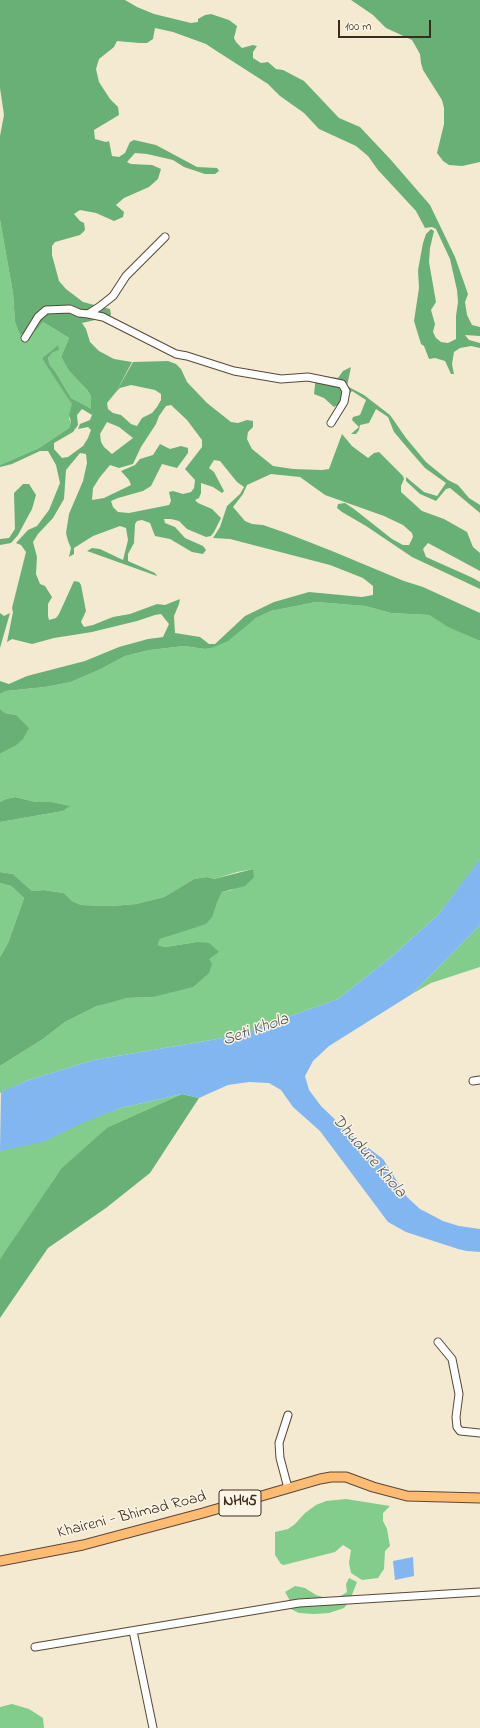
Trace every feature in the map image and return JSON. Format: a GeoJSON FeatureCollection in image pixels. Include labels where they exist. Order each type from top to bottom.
{"type":"FeatureCollection","features":[{"type":"Feature","properties":{"kind":"main road","name":"Khaireni - Bhimad Road"},"geometry":{"type":"LineString","coordinates":[[0,1561],[83,1545],[203,1513],[320,1479],[341,1477],[407,1496],[480,1498]]}},
{"type":"Feature","properties":{"kind":"street"},"geometry":{"type":"LineString","coordinates":[[88,314],[113,296],[126,276],[165,238]]}},
{"type":"Feature","properties":{"kind":"street"},"geometry":{"type":"LineString","coordinates":[[25,338],[38,317],[46,310],[70,308],[80,313],[103,317],[176,354],[234,371],[281,379],[308,377],[342,384],[346,391],[344,402],[331,423]]}},
{"type":"Feature","properties":{"kind":"street"},"geometry":{"type":"LineString","coordinates":[[438,1342],[452,1359],[459,1394],[456,1417],[457,1427],[460,1431],[480,1433]]}},
{"type":"Feature","properties":{"kind":"street"},"geometry":{"type":"LineString","coordinates":[[288,1415],[279,1443],[280,1458],[288,1488]]}},
{"type":"Feature","properties":{"kind":"street"},"geometry":{"type":"LineString","coordinates":[[35,1647],[299,1603],[480,1592]]}},
{"type":"Feature","properties":{"kind":"street"},"geometry":{"type":"LineString","coordinates":[[133,1631],[153,1728]]}},
{"type":"Feature","properties":{"kind":"green space"},"geometry":{"type":"Polygon","coordinates":[[[0,0],[125,0],[154,14],[191,23],[198,22],[198,19],[205,15],[211,14],[229,20],[237,26],[234,38],[242,48],[253,45],[257,46],[253,52],[253,58],[261,63],[268,62],[276,69],[283,70],[304,81],[339,118],[360,127],[391,160],[430,205],[455,257],[468,294],[465,302],[467,315],[472,325],[480,327],[480,336],[465,335],[469,340],[480,343],[480,348],[471,346],[460,348],[454,352],[452,364],[454,374],[451,374],[445,361],[435,358],[429,359],[424,346],[421,344],[414,321],[419,288],[418,270],[423,243],[426,234],[431,229],[434,231],[430,248],[429,262],[436,302],[431,310],[435,324],[433,332],[436,338],[441,342],[448,343],[456,339],[456,316],[458,302],[457,290],[450,259],[436,229],[432,227],[425,228],[416,211],[378,170],[368,156],[356,146],[319,129],[304,113],[280,96],[268,84],[206,44],[173,32],[155,28],[153,39],[147,43],[117,41],[114,47],[99,59],[96,69],[99,82],[110,99],[118,107],[119,115],[94,130],[95,139],[106,142],[109,141],[112,156],[119,157],[125,153],[130,142],[134,140],[156,145],[197,167],[217,168],[219,171],[215,174],[205,174],[184,167],[173,160],[135,153],[127,162],[131,164],[152,165],[161,169],[158,179],[149,187],[124,198],[116,205],[124,212],[123,217],[114,221],[96,213],[80,210],[74,214],[84,223],[85,230],[80,235],[55,242],[52,246],[52,255],[59,281],[66,289],[83,302],[110,309],[111,315],[106,319],[82,323],[86,329],[90,342],[99,351],[114,359],[132,362],[116,392],[133,362],[168,361],[176,364],[181,369],[187,382],[207,403],[231,422],[238,423],[247,420],[253,421],[253,427],[248,432],[247,439],[252,449],[273,466],[293,469],[329,469],[342,434],[352,446],[368,458],[374,453],[379,452],[403,476],[404,479],[401,486],[401,492],[422,511],[444,519],[467,532],[473,547],[480,553],[480,571],[428,543],[423,549],[426,557],[480,582],[480,589],[412,557],[366,526],[342,512],[337,508],[338,504],[345,503],[392,539],[403,545],[409,545],[413,537],[412,533],[403,525],[384,516],[325,495],[300,477],[271,474],[247,485],[243,494],[233,507],[245,521],[252,524],[263,525],[332,551],[404,581],[423,587],[480,613],[480,641],[448,627],[429,615],[391,613],[365,606],[316,602],[271,611],[256,618],[228,641],[212,648],[205,649],[184,646],[150,650],[125,656],[101,669],[71,682],[45,687],[6,691],[0,694],[0,681],[9,684],[27,676],[85,661],[119,647],[148,639],[163,637],[169,624],[161,614],[92,632],[54,638],[32,644],[12,639],[7,642],[13,612],[12,608],[26,552],[21,545],[16,543],[28,530],[37,526],[49,510],[60,483],[56,465],[48,451],[40,451],[12,464],[0,467],[0,465],[39,448],[69,428],[71,422],[69,415],[72,404],[42,358],[58,345],[59,350],[53,352],[48,358],[50,365],[71,398],[91,409],[91,396],[69,371],[61,357],[69,338],[43,322],[36,330],[20,335],[15,322],[13,293],[0,220],[0,136],[4,115],[0,88],[0,0]],[[131,385],[120,388],[107,403],[108,409],[113,413],[121,415],[131,424],[137,426],[142,418],[152,413],[161,400],[161,394],[155,390],[131,385]],[[171,405],[166,406],[141,447],[133,464],[119,468],[110,465],[93,488],[92,500],[104,498],[131,485],[129,480],[121,471],[135,465],[140,459],[153,455],[160,444],[170,449],[181,446],[188,448],[188,453],[177,468],[162,464],[151,486],[143,491],[111,501],[113,507],[118,512],[129,513],[169,505],[171,501],[169,492],[173,491],[183,494],[191,492],[194,488],[195,480],[185,469],[202,447],[202,440],[187,420],[171,405]],[[82,409],[77,415],[78,425],[73,432],[54,443],[54,449],[62,458],[68,457],[83,446],[91,430],[88,427],[78,429],[80,424],[90,420],[92,415],[82,409]],[[107,422],[100,434],[101,442],[104,447],[112,454],[133,438],[119,427],[107,422]],[[80,453],[66,470],[64,499],[53,518],[38,534],[33,542],[37,557],[36,574],[40,584],[45,586],[52,597],[48,604],[49,620],[56,618],[59,614],[74,581],[79,582],[81,585],[86,611],[81,622],[84,627],[113,617],[130,614],[157,604],[165,605],[180,599],[174,616],[175,633],[200,637],[209,644],[215,644],[245,616],[274,602],[309,592],[362,597],[373,595],[373,586],[363,578],[330,565],[230,539],[213,538],[220,527],[227,506],[240,494],[244,487],[237,482],[220,461],[214,460],[209,468],[214,472],[224,491],[222,493],[213,487],[201,483],[201,493],[199,498],[195,500],[198,503],[212,509],[221,518],[211,536],[206,537],[187,529],[179,521],[164,519],[165,523],[175,527],[185,538],[203,546],[206,550],[203,554],[192,552],[170,539],[155,536],[150,523],[142,520],[137,521],[135,524],[134,543],[128,554],[128,561],[155,573],[157,576],[87,551],[92,548],[100,549],[123,560],[128,540],[126,528],[120,526],[93,536],[74,548],[74,554],[69,557],[71,548],[66,533],[69,514],[83,481],[87,463],[86,454],[80,453]]]}},
{"type":"Feature","properties":{"kind":"green space"},"geometry":{"type":"Polygon","coordinates":[[[351,0],[480,0],[480,162],[462,166],[449,165],[443,161],[437,153],[444,124],[444,108],[442,100],[423,70],[420,54],[412,40],[386,28],[373,15],[351,0]]]}},
{"type":"Feature","properties":{"kind":"green space"},"geometry":{"type":"Polygon","coordinates":[[[0,220],[13,293],[15,322],[20,335],[31,333],[43,322],[69,338],[61,357],[69,371],[91,396],[91,410],[71,398],[50,365],[48,358],[58,345],[42,358],[73,404],[69,419],[71,422],[69,428],[39,448],[0,465],[0,220]]]}},
{"type":"Feature","properties":{"kind":"green space"},"geometry":{"type":"Polygon","coordinates":[[[351,367],[347,386],[364,395],[390,415],[406,438],[426,462],[448,480],[458,485],[469,498],[480,505],[480,513],[450,488],[446,489],[436,501],[420,494],[406,481],[406,477],[424,492],[437,496],[446,483],[425,468],[394,432],[388,417],[376,409],[369,423],[360,425],[356,434],[351,434],[359,427],[352,420],[353,417],[360,415],[366,400],[352,391],[342,402],[334,407],[324,398],[314,394],[316,375],[338,378],[343,371],[351,367]]]}},
{"type":"Feature","properties":{"kind":"green space"},"geometry":{"type":"Polygon","coordinates":[[[23,484],[29,484],[36,495],[32,509],[18,535],[11,543],[0,545],[0,539],[9,538],[15,529],[14,493],[23,484]]]}},
{"type":"Feature","properties":{"kind":"green space"},"geometry":{"type":"Polygon","coordinates":[[[316,602],[365,606],[391,613],[429,615],[449,627],[480,641],[480,859],[477,864],[439,914],[390,958],[338,999],[235,1036],[94,1060],[26,1081],[0,1093],[0,1066],[43,1039],[65,1022],[108,1002],[127,998],[153,997],[197,942],[165,947],[158,945],[160,939],[177,933],[213,916],[222,892],[232,890],[253,869],[214,879],[207,877],[194,879],[164,897],[136,904],[111,906],[81,905],[72,901],[64,893],[44,890],[32,891],[13,874],[0,872],[0,822],[63,811],[69,806],[52,802],[36,802],[15,797],[0,802],[0,754],[15,746],[16,715],[5,713],[0,709],[0,694],[6,691],[45,687],[71,682],[101,669],[125,656],[150,650],[184,646],[205,649],[212,648],[256,618],[271,611],[316,602]]]}},
{"type":"Feature","properties":{"kind":"green space"},"geometry":{"type":"Polygon","coordinates":[[[0,613],[4,616],[10,613],[0,648],[0,613]]]}},
{"type":"Feature","properties":{"kind":"green space"},"geometry":{"type":"Polygon","coordinates":[[[0,709],[5,713],[16,715],[29,728],[23,739],[15,746],[0,754],[0,709]]]}},
{"type":"Feature","properties":{"kind":"green space"},"geometry":{"type":"Polygon","coordinates":[[[15,797],[36,802],[52,802],[70,806],[63,811],[0,822],[0,802],[15,797]]]}},
{"type":"Feature","properties":{"kind":"green space"},"geometry":{"type":"Polygon","coordinates":[[[253,869],[254,877],[245,886],[222,892],[213,916],[206,924],[160,939],[158,945],[165,947],[197,942],[209,943],[219,952],[209,959],[212,964],[209,973],[193,987],[153,997],[127,998],[97,1006],[65,1022],[43,1039],[0,1066],[0,957],[8,943],[24,898],[11,886],[0,883],[0,872],[13,874],[32,891],[44,890],[64,893],[72,901],[81,905],[111,906],[136,904],[164,897],[194,879],[207,877],[214,879],[253,869]]]}},
{"type":"Feature","properties":{"kind":"green space"},"geometry":{"type":"Polygon","coordinates":[[[0,883],[11,886],[24,898],[8,943],[0,957],[0,883]]]}},
{"type":"Feature","properties":{"kind":"green space"},"geometry":{"type":"Polygon","coordinates":[[[480,925],[480,967],[431,983],[412,994],[480,925]]]}},
{"type":"Feature","properties":{"kind":"green space"},"geometry":{"type":"Polygon","coordinates":[[[182,1094],[108,1127],[0,1259],[0,1151],[121,1108],[182,1094]]]}},
{"type":"Feature","properties":{"kind":"green space"},"geometry":{"type":"Polygon","coordinates":[[[182,1094],[199,1098],[150,1173],[106,1208],[48,1248],[0,1318],[0,1259],[62,1168],[108,1127],[182,1094]]]}},
{"type":"Feature","properties":{"kind":"green space"},"geometry":{"type":"Polygon","coordinates":[[[346,1499],[390,1506],[383,1513],[383,1521],[387,1529],[390,1546],[385,1551],[384,1569],[378,1578],[362,1580],[351,1573],[349,1563],[351,1550],[343,1545],[335,1552],[284,1565],[281,1564],[275,1555],[275,1532],[288,1529],[316,1505],[326,1501],[346,1499]]]}},
{"type":"Feature","properties":{"kind":"green space"},"geometry":{"type":"Polygon","coordinates":[[[349,1578],[357,1582],[350,1600],[344,1608],[329,1613],[314,1614],[299,1613],[289,1608],[289,1599],[285,1592],[295,1586],[305,1588],[316,1595],[326,1598],[339,1597],[347,1592],[346,1584],[349,1578]]]}},
{"type":"Feature","properties":{"kind":"green space"},"geometry":{"type":"Polygon","coordinates":[[[12,1704],[29,1709],[43,1718],[44,1728],[0,1728],[0,1707],[12,1704]]]}},
{"type":"Feature","properties":{"kind":"water"},"geometry":{"type":"Polygon","coordinates":[[[480,859],[480,925],[412,994],[329,1046],[313,1061],[305,1076],[309,1090],[321,1106],[350,1134],[383,1159],[407,1197],[420,1209],[443,1221],[459,1226],[480,1229],[480,1252],[458,1249],[406,1232],[388,1222],[320,1131],[293,1107],[281,1090],[269,1083],[249,1082],[228,1085],[199,1098],[182,1094],[121,1108],[85,1122],[43,1142],[0,1151],[1,1092],[26,1081],[94,1060],[235,1036],[338,999],[390,958],[439,914],[480,859]]]}},
{"type":"Feature","properties":{"kind":"water"},"geometry":{"type":"Polygon","coordinates":[[[413,1557],[414,1576],[395,1580],[393,1561],[413,1557]]]}},
{"type":"Feature","properties":{"kind":"water label","name":"Seti Khola"},"geometry":{"type":"Point","coordinates":[256,1031]}},
{"type":"Feature","properties":{"kind":"water label","name":"Dhudure Khola"},"geometry":{"type":"Point","coordinates":[368,1157]}}]}
